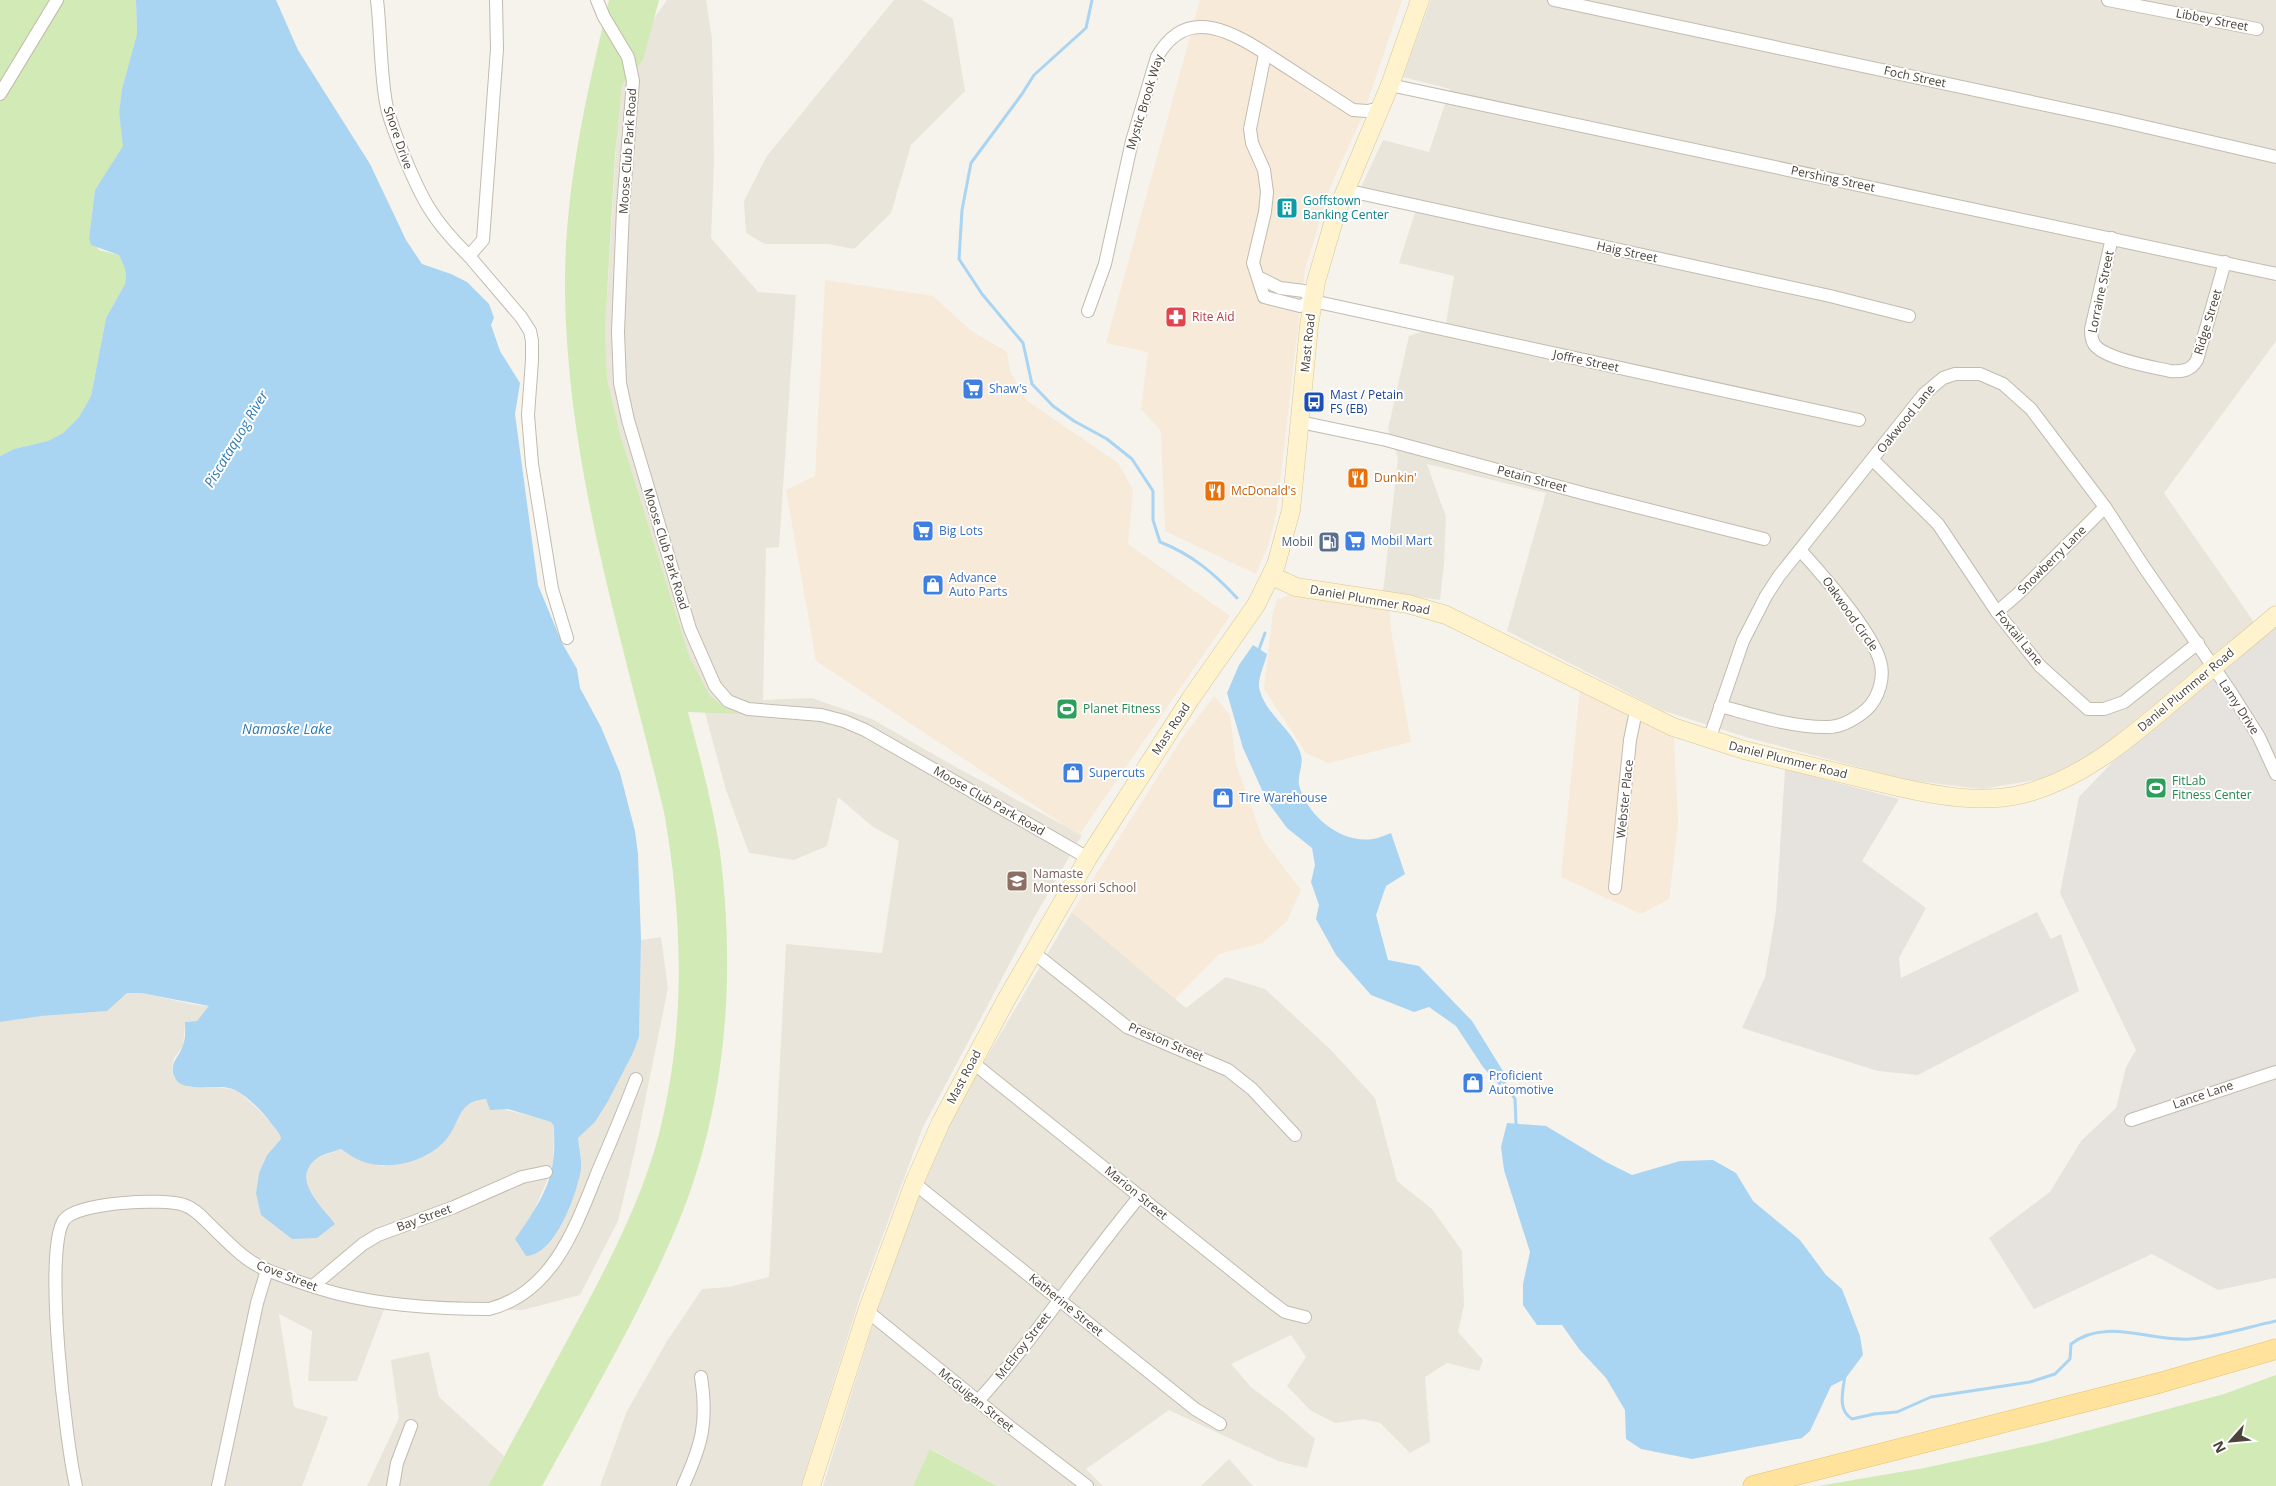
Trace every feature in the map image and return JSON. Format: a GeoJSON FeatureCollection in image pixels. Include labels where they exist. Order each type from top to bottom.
{"type":"FeatureCollection","features":[{"type":"Feature","properties":{"kind":"main road","name":"Mast Road"},"geometry":{"type":"LineString","coordinates":[[811,1486],[867,1311],[914,1183],[937,1130],[1033,952],[1088,858],[1130,790],[1256,605],[1272,576],[1287,530],[1291,510],[1313,301],[1325,248],[1345,190],[1390,85],[1420,0]]}},
{"type":"Feature","properties":{"kind":"main road","name":"Daniel Plummer Road"},"geometry":{"type":"LineString","coordinates":[[1272,576],[1296,587],[1408,604],[1446,615],[1636,710],[1673,727],[1709,740],[1920,792],[1972,798],[2021,794],[2056,783],[2098,760],[2138,730],[2276,615]]}},
{"type":"Feature","properties":{"kind":"main road"},"geometry":{"type":"LineString","coordinates":[[1753,1486],[2159,1383],[2276,1348]]}},
{"type":"Feature","properties":{"kind":"street"},"geometry":{"type":"LineString","coordinates":[[0,94],[56,0]]}},
{"type":"Feature","properties":{"kind":"street","name":"Shore Drive"},"geometry":{"type":"LineString","coordinates":[[377,0],[384,91],[389,116],[413,179],[428,208],[437,222],[469,256]]}},
{"type":"Feature","properties":{"kind":"street"},"geometry":{"type":"LineString","coordinates":[[496,0],[497,49],[483,240],[469,256],[521,317],[530,331],[532,360],[529,425],[532,464],[552,589],[567,638]]}},
{"type":"Feature","properties":{"kind":"street","name":"Moose Club Park Road"},"geometry":{"type":"LineString","coordinates":[[597,0],[604,17],[628,57],[633,81],[623,208],[618,332],[620,383],[628,420],[690,629],[715,686],[728,701],[748,709],[822,715],[844,721],[865,730],[1088,858]]}},
{"type":"Feature","properties":{"kind":"street","name":"Foch Street"},"geometry":{"type":"LineString","coordinates":[[1554,0],[2096,116],[2276,157]]}},
{"type":"Feature","properties":{"kind":"street","name":"Libbey Street"},"geometry":{"type":"LineString","coordinates":[[2108,0],[2257,29]]}},
{"type":"Feature","properties":{"kind":"street","name":"Mystic Brook Way"},"geometry":{"type":"LineString","coordinates":[[1088,311],[1105,264],[1132,141],[1161,48],[1175,34],[1184,29],[1204,25],[1230,31],[1353,110],[1367,112],[1381,108]]}},
{"type":"Feature","properties":{"kind":"street"},"geometry":{"type":"LineString","coordinates":[[1258,277],[1280,288],[1304,291],[1313,301],[1300,306],[1264,297],[1253,263],[1265,212],[1267,192],[1264,170],[1252,142],[1250,130],[1266,54]]}},
{"type":"Feature","properties":{"kind":"street","name":"Pershing Street"},"geometry":{"type":"LineString","coordinates":[[1390,85],[2276,274]]}},
{"type":"Feature","properties":{"kind":"street","name":"Haig Street"},"geometry":{"type":"LineString","coordinates":[[1345,190],[1802,290],[1909,316]]}},
{"type":"Feature","properties":{"kind":"street","name":"Lorraine Street"},"geometry":{"type":"LineString","coordinates":[[2094,345],[2091,329],[2112,238]]}},
{"type":"Feature","properties":{"kind":"street","name":"Ridge Street"},"geometry":{"type":"LineString","coordinates":[[2094,345],[2109,354],[2170,372],[2180,372],[2188,369],[2197,360],[2224,262]]}},
{"type":"Feature","properties":{"kind":"street","name":"Joffre Street"},"geometry":{"type":"LineString","coordinates":[[1313,301],[1859,420]]}},
{"type":"Feature","properties":{"kind":"street","name":"Oakwood Lane"},"geometry":{"type":"LineString","coordinates":[[1709,740],[1733,666],[1753,618],[1779,576],[1933,385],[1943,378],[1955,374],[1980,374],[2003,384],[2022,400],[2069,457],[2105,507],[2213,667]]}},
{"type":"Feature","properties":{"kind":"street","name":"Petain Street"},"geometry":{"type":"LineString","coordinates":[[1300,422],[1386,440],[1586,494],[1764,539]]}},
{"type":"Feature","properties":{"kind":"street","name":"Foxtail Lane"},"geometry":{"type":"LineString","coordinates":[[1873,460],[1938,524],[1997,612],[2040,666],[2088,709],[2095,710],[2124,702],[2198,643]]}},
{"type":"Feature","properties":{"kind":"street","name":"Snowberry Lane"},"geometry":{"type":"LineString","coordinates":[[1997,612],[2019,593],[2105,507]]}},
{"type":"Feature","properties":{"kind":"street","name":"Oakwood Circle"},"geometry":{"type":"LineString","coordinates":[[1720,706],[1790,723],[1827,728],[1860,715],[1876,698],[1882,675],[1881,662],[1877,652],[1859,623],[1821,573],[1800,550]]}},
{"type":"Feature","properties":{"kind":"street","name":"Lamy Drive"},"geometry":{"type":"LineString","coordinates":[[2213,667],[2255,730],[2276,774]]}},
{"type":"Feature","properties":{"kind":"street","name":"Webster Place"},"geometry":{"type":"LineString","coordinates":[[1615,888],[1630,740],[1636,710]]}},
{"type":"Feature","properties":{"kind":"street","name":"Preston Street"},"geometry":{"type":"LineString","coordinates":[[1033,952],[1127,1026],[1228,1070],[1252,1089],[1295,1135]]}},
{"type":"Feature","properties":{"kind":"street","name":"Marion Street"},"geometry":{"type":"LineString","coordinates":[[972,1062],[1285,1312],[1305,1317]]}},
{"type":"Feature","properties":{"kind":"street","name":"Lance Lane"},"geometry":{"type":"LineString","coordinates":[[2131,1120],[2276,1072]]}},
{"type":"Feature","properties":{"kind":"street","name":"Cove Street"},"geometry":{"type":"LineString","coordinates":[[76,1486],[72,1468],[60,1367],[54,1267],[58,1234],[67,1217],[87,1208],[114,1204],[160,1202],[183,1205],[198,1213],[252,1262],[266,1270],[313,1286],[360,1299],[408,1305],[489,1309],[514,1300],[544,1275],[567,1242],[585,1205],[636,1079]]}},
{"type":"Feature","properties":{"kind":"street","name":"Bay Street"},"geometry":{"type":"LineString","coordinates":[[313,1286],[363,1244],[378,1235],[454,1207],[522,1177],[546,1172]]}},
{"type":"Feature","properties":{"kind":"street","name":"Katherine Street"},"geometry":{"type":"LineString","coordinates":[[914,1183],[1195,1409],[1220,1424]]}},
{"type":"Feature","properties":{"kind":"street","name":"McElroy Street"},"geometry":{"type":"LineString","coordinates":[[978,1401],[1007,1368],[1108,1234],[1140,1196]]}},
{"type":"Feature","properties":{"kind":"street"},"geometry":{"type":"LineString","coordinates":[[218,1486],[266,1270]]}},
{"type":"Feature","properties":{"kind":"street","name":"McGuigan Street"},"geometry":{"type":"LineString","coordinates":[[867,1311],[1087,1486]]}},
{"type":"Feature","properties":{"kind":"street"},"geometry":{"type":"LineString","coordinates":[[682,1486],[703,1430],[704,1404],[701,1377]]}},
{"type":"Feature","properties":{"kind":"street"},"geometry":{"type":"LineString","coordinates":[[393,1486],[397,1463],[412,1426]]}},
{"type":"Feature","properties":{"kind":"shaded area"},"geometry":{"type":"Polygon","coordinates":[[[667,0],[706,0],[712,39],[714,161],[711,238],[758,292],[796,295],[779,547],[766,548],[763,700],[812,698],[872,719],[952,765],[1082,835],[1035,916],[923,1127],[860,1297],[801,1486],[600,1486],[627,1411],[667,1341],[702,1289],[729,1287],[769,1277],[786,944],[882,953],[899,841],[873,827],[838,797],[827,846],[794,860],[749,853],[726,790],[690,658],[621,437],[607,378],[605,330],[618,115],[622,85],[653,20],[667,0]]]}},
{"type":"Feature","properties":{"kind":"shaded area"},"geometry":{"type":"Polygon","coordinates":[[[894,0],[922,0],[953,19],[965,91],[911,145],[891,213],[854,249],[828,244],[765,244],[746,233],[744,201],[767,156],[894,0]]]}},
{"type":"Feature","properties":{"kind":"shaded area"},"geometry":{"type":"Polygon","coordinates":[[[1200,0],[1402,0],[1363,115],[1331,185],[1305,269],[1276,515],[1269,543],[1256,574],[1165,531],[1161,431],[1141,409],[1148,352],[1106,343],[1200,0]]]}},
{"type":"Feature","properties":{"kind":"shaded area"},"geometry":{"type":"Polygon","coordinates":[[[1431,0],[2276,0],[2276,341],[2164,493],[2254,622],[2092,755],[2047,778],[1982,789],[1907,780],[1749,738],[1661,710],[1507,631],[1546,493],[1427,464],[1446,517],[1440,600],[1383,592],[1398,458],[1388,429],[1409,336],[1446,323],[1454,276],[1399,263],[1419,200],[1361,187],[1383,140],[1429,152],[1450,89],[1403,77],[1431,0]]]}},
{"type":"Feature","properties":{"kind":"shaded area"},"geometry":{"type":"Polygon","coordinates":[[[825,280],[933,296],[970,330],[1007,352],[1010,371],[1026,400],[1118,463],[1133,490],[1128,544],[1230,616],[1079,835],[816,661],[786,490],[815,476],[825,280]]]}},
{"type":"Feature","properties":{"kind":"shaded area"},"geometry":{"type":"Polygon","coordinates":[[[1289,595],[1370,608],[1389,608],[1391,630],[1411,742],[1329,763],[1306,753],[1264,689],[1273,612],[1277,600],[1289,595]]]}},
{"type":"Feature","properties":{"kind":"shaded area"},"geometry":{"type":"Polygon","coordinates":[[[2276,626],[2276,1278],[2218,1290],[2152,1254],[2034,1309],[1989,1238],[2050,1192],[2081,1141],[2116,1108],[2126,1067],[2136,1050],[2060,893],[2079,797],[2126,748],[2276,626]]]}},
{"type":"Feature","properties":{"kind":"shaded area"},"geometry":{"type":"Polygon","coordinates":[[[1580,690],[1654,724],[1674,738],[1678,823],[1669,899],[1641,914],[1561,877],[1580,690]]]}},
{"type":"Feature","properties":{"kind":"shaded area"},"geometry":{"type":"Polygon","coordinates":[[[1214,696],[1230,715],[1236,764],[1263,840],[1301,890],[1287,921],[1262,943],[1219,954],[1175,999],[1072,912],[1183,737],[1214,696]]]}},
{"type":"Feature","properties":{"kind":"shaded area"},"geometry":{"type":"Polygon","coordinates":[[[1785,769],[1899,799],[1862,861],[1926,908],[1899,958],[1901,978],[2037,912],[2051,939],[2061,934],[2079,991],[1918,1075],[1878,1071],[1742,1028],[1765,977],[1776,911],[1785,769]]]}},
{"type":"Feature","properties":{"kind":"shaded area"},"geometry":{"type":"Polygon","coordinates":[[[1072,912],[1186,1008],[1226,977],[1265,989],[1331,1050],[1375,1098],[1397,1181],[1432,1209],[1462,1251],[1464,1305],[1458,1332],[1483,1360],[1479,1371],[1447,1363],[1425,1377],[1430,1442],[1410,1453],[1380,1423],[1363,1419],[1335,1423],[1310,1410],[1287,1386],[1306,1357],[1291,1335],[1231,1364],[1251,1387],[1315,1439],[1307,1468],[1278,1461],[1169,1410],[1086,1469],[1103,1486],[997,1486],[931,1449],[913,1486],[823,1486],[881,1298],[924,1180],[950,1124],[974,1079],[1072,912]]]}},
{"type":"Feature","properties":{"kind":"shaded area"},"geometry":{"type":"Polygon","coordinates":[[[661,937],[668,988],[635,1150],[618,1221],[580,1295],[523,1310],[385,1307],[357,1381],[308,1381],[312,1331],[279,1314],[294,1407],[328,1417],[302,1486],[0,1486],[0,1022],[42,1016],[107,1011],[127,993],[141,993],[196,1005],[210,1006],[197,1021],[185,1022],[183,1047],[174,1058],[172,1068],[174,1078],[189,1087],[209,1086],[237,1090],[266,1117],[280,1134],[281,1139],[267,1155],[259,1173],[256,1193],[328,1215],[311,1196],[306,1181],[307,1168],[317,1158],[341,1149],[360,1161],[384,1166],[426,1156],[444,1142],[465,1106],[477,1100],[486,1099],[489,1105],[552,1122],[554,1125],[553,1162],[549,1176],[533,1213],[515,1239],[526,1256],[581,1157],[578,1138],[595,1122],[633,1053],[639,1037],[641,940],[661,937]]]}},
{"type":"Feature","properties":{"kind":"shaded area"},"geometry":{"type":"Polygon","coordinates":[[[429,1352],[439,1397],[504,1456],[488,1486],[367,1486],[399,1418],[391,1360],[429,1352]]]}},
{"type":"Feature","properties":{"kind":"shaded area"},"geometry":{"type":"Polygon","coordinates":[[[1229,1459],[1253,1486],[1201,1486],[1229,1459]]]}},
{"type":"Feature","properties":{"kind":"green space"},"geometry":{"type":"Polygon","coordinates":[[[0,0],[136,0],[137,34],[122,89],[119,112],[124,146],[95,190],[89,238],[99,250],[119,255],[125,266],[127,277],[106,318],[91,396],[79,417],[63,433],[48,441],[14,449],[0,456],[0,0]]]}},
{"type":"Feature","properties":{"kind":"green space"},"geometry":{"type":"Polygon","coordinates":[[[609,0],[659,0],[643,60],[622,85],[615,155],[605,330],[607,378],[621,437],[690,658],[710,696],[727,709],[740,714],[688,712],[710,799],[720,852],[727,952],[726,1002],[722,1051],[703,1149],[689,1196],[641,1304],[542,1486],[488,1486],[595,1288],[631,1213],[642,1187],[659,1134],[674,1054],[679,973],[678,933],[675,893],[664,812],[615,618],[586,489],[568,357],[565,291],[568,217],[572,180],[592,72],[609,0]]]}},
{"type":"Feature","properties":{"kind":"green space"},"geometry":{"type":"Polygon","coordinates":[[[2276,1375],[2276,1486],[1818,1486],[1924,1468],[2041,1443],[2224,1394],[2276,1375]]]}},
{"type":"Feature","properties":{"kind":"green space"},"geometry":{"type":"Polygon","coordinates":[[[930,1449],[988,1481],[997,1486],[913,1486],[930,1449]]]}},
{"type":"Feature","properties":{"kind":"water","name":"Namaske Lake"},"geometry":{"type":"Polygon","coordinates":[[[136,0],[276,0],[298,50],[370,164],[406,240],[422,264],[467,282],[489,304],[494,318],[491,325],[500,351],[520,383],[515,414],[538,585],[562,643],[577,669],[580,688],[601,727],[620,773],[635,831],[638,854],[641,940],[639,1037],[633,1053],[608,1101],[595,1122],[578,1138],[581,1169],[575,1193],[556,1234],[537,1253],[526,1256],[515,1239],[539,1202],[548,1182],[554,1152],[554,1126],[551,1122],[508,1109],[490,1110],[486,1099],[469,1104],[443,1143],[435,1150],[415,1160],[393,1165],[371,1164],[358,1160],[341,1149],[321,1156],[309,1167],[306,1176],[307,1184],[317,1202],[335,1224],[317,1238],[292,1239],[261,1215],[256,1193],[259,1173],[267,1155],[281,1139],[278,1132],[260,1110],[237,1091],[221,1087],[193,1087],[178,1082],[174,1076],[174,1063],[185,1039],[185,1022],[197,1021],[209,1006],[141,993],[127,993],[107,1011],[42,1016],[0,1022],[0,456],[14,449],[48,441],[63,433],[79,417],[91,396],[106,318],[125,284],[126,273],[119,255],[91,245],[89,238],[95,190],[123,146],[119,112],[122,89],[137,34],[136,0]]]}},
{"type":"Feature","properties":{"kind":"water"},"geometry":{"type":"Polygon","coordinates":[[[1253,645],[1267,654],[1259,687],[1267,706],[1292,738],[1301,755],[1299,785],[1309,807],[1327,825],[1349,837],[1373,839],[1391,833],[1405,874],[1386,886],[1376,915],[1388,960],[1419,966],[1472,1021],[1506,1076],[1500,1086],[1483,1067],[1456,1026],[1429,1007],[1414,1012],[1371,995],[1336,955],[1316,919],[1319,905],[1311,882],[1315,865],[1312,848],[1287,828],[1267,801],[1243,748],[1227,693],[1239,665],[1253,645]]]}},
{"type":"Feature","properties":{"kind":"water"},"geometry":{"type":"Polygon","coordinates":[[[1507,1123],[1546,1126],[1606,1162],[1632,1175],[1680,1161],[1713,1160],[1736,1173],[1753,1201],[1800,1240],[1826,1275],[1842,1289],[1860,1336],[1863,1355],[1845,1379],[1831,1386],[1810,1431],[1802,1438],[1692,1459],[1641,1449],[1626,1439],[1625,1410],[1606,1378],[1579,1349],[1562,1325],[1537,1325],[1523,1305],[1523,1284],[1530,1252],[1504,1170],[1501,1147],[1507,1123]]]}},
{"type":"Feature","properties":{"kind":"waterway"},"geometry":{"type":"LineString","coordinates":[[1092,0],[1086,28],[1034,75],[971,163],[962,210],[959,259],[982,294],[1023,343],[1032,384],[1053,406],[1074,421],[1107,439],[1132,459],[1153,491],[1153,520],[1160,542],[1182,552],[1202,565],[1237,598]]}},
{"type":"Feature","properties":{"kind":"waterway"},"geometry":{"type":"LineString","coordinates":[[1258,652],[1265,633]]}},
{"type":"Feature","properties":{"kind":"waterway"},"geometry":{"type":"LineString","coordinates":[[1501,1078],[1515,1099],[1516,1124]]}},
{"type":"Feature","properties":{"kind":"waterway"},"geometry":{"type":"LineString","coordinates":[[1845,1375],[1842,1400],[1844,1411],[1852,1419],[1874,1414],[1897,1412],[1931,1397],[2030,1382],[2055,1374],[2070,1359],[2071,1344],[2084,1336],[2098,1332],[2129,1332],[2175,1339],[2190,1339],[2223,1334],[2276,1321]]}},
{"type":"Feature","properties":{"kind":"place","name":"Goffstown Banking Center"},"geometry":{"type":"Point","coordinates":[1287,208]}},
{"type":"Feature","properties":{"kind":"place","name":"Rite Aid"},"geometry":{"type":"Point","coordinates":[1176,317]}},
{"type":"Feature","properties":{"kind":"place","name":"Shaw's"},"geometry":{"type":"Point","coordinates":[973,389]}},
{"type":"Feature","properties":{"kind":"place","name":"Mast / Petain FS (EB)"},"geometry":{"type":"Point","coordinates":[1314,402]}},
{"type":"Feature","properties":{"kind":"place","name":"Dunkin'"},"geometry":{"type":"Point","coordinates":[1358,478]}},
{"type":"Feature","properties":{"kind":"place","name":"McDonald's"},"geometry":{"type":"Point","coordinates":[1215,491]}},
{"type":"Feature","properties":{"kind":"place","name":"Big Lots"},"geometry":{"type":"Point","coordinates":[923,531]}},
{"type":"Feature","properties":{"kind":"place","name":"Mobil Mart"},"geometry":{"type":"Point","coordinates":[1355,541]}},
{"type":"Feature","properties":{"kind":"place","name":"Mobil"},"geometry":{"type":"Point","coordinates":[1329,542]}},
{"type":"Feature","properties":{"kind":"place","name":"Advance Auto Parts"},"geometry":{"type":"Point","coordinates":[933,585]}},
{"type":"Feature","properties":{"kind":"place","name":"Planet Fitness"},"geometry":{"type":"Point","coordinates":[1067,709]}},
{"type":"Feature","properties":{"kind":"place","name":"Supercuts"},"geometry":{"type":"Point","coordinates":[1073,773]}},
{"type":"Feature","properties":{"kind":"place","name":"FitLab Fitness Center"},"geometry":{"type":"Point","coordinates":[2156,788]}},
{"type":"Feature","properties":{"kind":"place","name":"Tire Warehouse"},"geometry":{"type":"Point","coordinates":[1223,798]}},
{"type":"Feature","properties":{"kind":"place","name":"Namaste Montessori School"},"geometry":{"type":"Point","coordinates":[1017,881]}},
{"type":"Feature","properties":{"kind":"place","name":"Proficient Automotive"},"geometry":{"type":"Point","coordinates":[1473,1083]}},
{"type":"Feature","properties":{"kind":"water label","name":"Piscataquog River"},"geometry":{"type":"Point","coordinates":[236,439]}}]}
